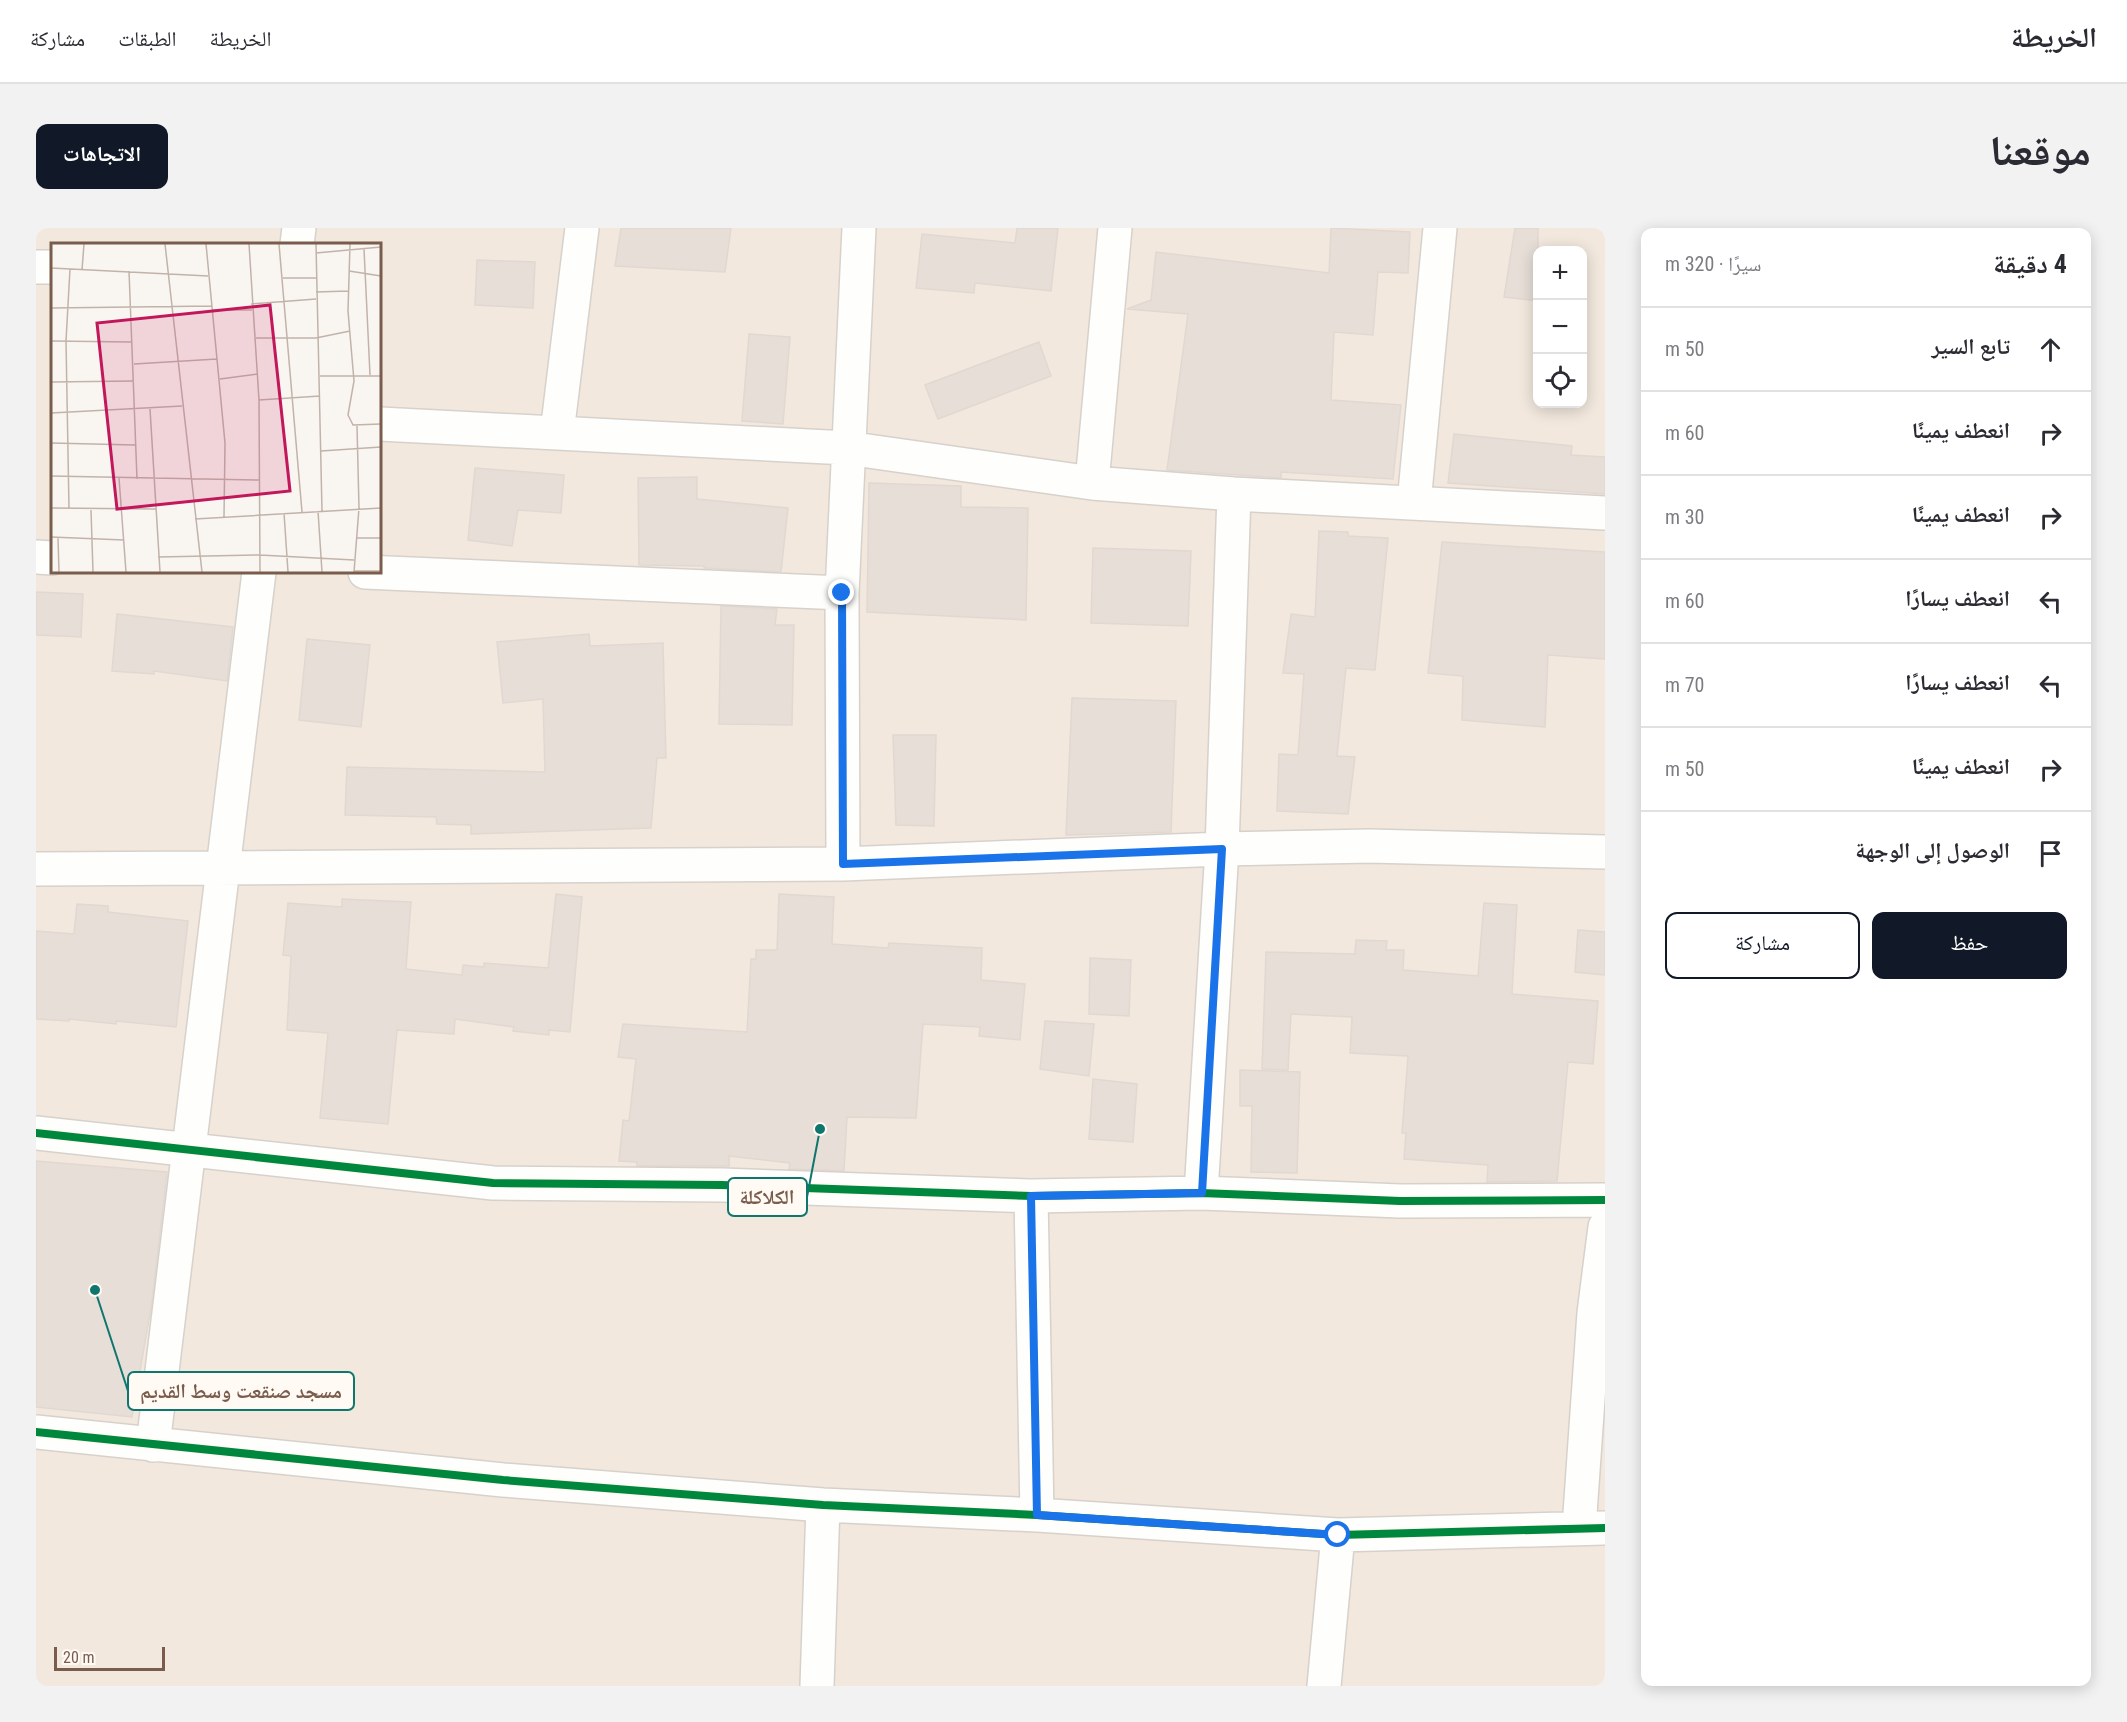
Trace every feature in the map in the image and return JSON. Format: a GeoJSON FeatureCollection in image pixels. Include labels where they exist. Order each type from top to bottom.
{"type":"FeatureCollection","features":[{"type":"Feature","properties":{"kind":"street"},"geometry":{"type":"LineString","coordinates":[[297,243],[300,228]]}},
{"type":"Feature","properties":{"kind":"street"},"geometry":{"type":"LineString","coordinates":[[557,433],[582,228]]}},
{"type":"Feature","properties":{"kind":"street"},"geometry":{"type":"LineString","coordinates":[[843,864],[842,593],[859,228]]}},
{"type":"Feature","properties":{"kind":"street"},"geometry":{"type":"LineString","coordinates":[[1092,483],[1115,228]]}},
{"type":"Feature","properties":{"kind":"street"},"geometry":{"type":"LineString","coordinates":[[1414,503],[1440,228]]}},
{"type":"Feature","properties":{"kind":"street"},"geometry":{"type":"LineString","coordinates":[[381,424],[847,448],[1092,483],[1234,494],[1605,513]]}},
{"type":"Feature","properties":{"kind":"street"},"geometry":{"type":"LineString","coordinates":[[1202,1193],[1222,849],[1234,494]]}},
{"type":"Feature","properties":{"kind":"street"},"geometry":{"type":"LineString","coordinates":[[36,557],[51,558]]}},
{"type":"Feature","properties":{"kind":"street"},"geometry":{"type":"LineString","coordinates":[[153,1445],[225,867],[259,573]]}},
{"type":"Feature","properties":{"kind":"street"},"geometry":{"type":"LineString","coordinates":[[381,573],[842,593]]}},
{"type":"Feature","properties":{"kind":"street"},"geometry":{"type":"LineString","coordinates":[[36,869],[843,864],[1222,849],[1370,846],[1605,852]]}},
{"type":"Feature","properties":{"kind":"street"},"geometry":{"type":"LineString","coordinates":[[36,1133],[493,1183],[722,1185],[1031,1196],[1202,1193],[1400,1201],[1605,1200]]}},
{"type":"Feature","properties":{"kind":"street"},"geometry":{"type":"LineString","coordinates":[[1031,1196],[1037,1515]]}},
{"type":"Feature","properties":{"kind":"street"},"geometry":{"type":"LineString","coordinates":[[36,1432],[503,1480],[823,1505],[1037,1515],[1338,1535],[1592,1528],[1594,1313],[1605,1227]]}},
{"type":"Feature","properties":{"kind":"street"},"geometry":{"type":"LineString","coordinates":[[817,1686],[823,1505]]}},
{"type":"Feature","properties":{"kind":"street"},"geometry":{"type":"LineString","coordinates":[[1324,1686],[1338,1535]]}},
{"type":"Feature","properties":{"kind":"shaded area"},"geometry":{"type":"Polygon","coordinates":[[[36,228],[1605,228],[1605,1686],[36,1686],[36,228]]]}},
{"type":"Feature","properties":{"kind":"building"},"geometry":{"type":"Polygon","coordinates":[[[621,228],[731,228],[725,272],[615,266],[621,228]]]}},
{"type":"Feature","properties":{"kind":"building"},"geometry":{"type":"Polygon","coordinates":[[[1017,228],[1058,228],[1051,291],[975,283],[974,293],[916,288],[922,234],[1015,243],[1017,228]]]}},
{"type":"Feature","properties":{"kind":"building"},"geometry":{"type":"Polygon","coordinates":[[[1331,228],[1410,232],[1408,273],[1378,272],[1373,335],[1334,332],[1331,400],[1401,405],[1393,479],[1281,472],[1281,478],[1167,470],[1188,314],[1127,309],[1151,300],[1156,252],[1329,273],[1331,228]]]}},
{"type":"Feature","properties":{"kind":"building"},"geometry":{"type":"Polygon","coordinates":[[[1515,228],[1538,228],[1538,246],[1533,246],[1533,300],[1504,297],[1515,228]]]}},
{"type":"Feature","properties":{"kind":"building"},"geometry":{"type":"Polygon","coordinates":[[[477,260],[535,262],[533,308],[475,305],[477,260]]]}},
{"type":"Feature","properties":{"kind":"building"},"geometry":{"type":"Polygon","coordinates":[[[749,334],[790,337],[783,424],[742,421],[749,334]]]}},
{"type":"Feature","properties":{"kind":"building"},"geometry":{"type":"Polygon","coordinates":[[[1039,342],[1051,376],[938,419],[925,385],[1039,342]]]}},
{"type":"Feature","properties":{"kind":"building"},"geometry":{"type":"Polygon","coordinates":[[[1454,434],[1572,446],[1571,455],[1605,457],[1605,494],[1448,483],[1454,434]]]}},
{"type":"Feature","properties":{"kind":"building"},"geometry":{"type":"Polygon","coordinates":[[[475,468],[564,475],[561,513],[518,510],[512,546],[468,540],[475,468]]]}},
{"type":"Feature","properties":{"kind":"building"},"geometry":{"type":"Polygon","coordinates":[[[697,477],[697,499],[788,508],[781,572],[704,568],[704,566],[639,565],[638,478],[697,477]]]}},
{"type":"Feature","properties":{"kind":"building"},"geometry":{"type":"Polygon","coordinates":[[[869,483],[961,486],[961,507],[1028,508],[1026,620],[867,612],[869,483]]]}},
{"type":"Feature","properties":{"kind":"building"},"geometry":{"type":"Polygon","coordinates":[[[1319,531],[1348,532],[1348,536],[1388,538],[1375,670],[1346,668],[1337,756],[1355,757],[1348,814],[1277,811],[1279,754],[1298,755],[1304,674],[1283,673],[1291,614],[1315,617],[1319,531]]]}},
{"type":"Feature","properties":{"kind":"building"},"geometry":{"type":"Polygon","coordinates":[[[1442,542],[1605,552],[1605,659],[1548,655],[1545,727],[1462,720],[1463,676],[1428,673],[1442,542]]]}},
{"type":"Feature","properties":{"kind":"building"},"geometry":{"type":"Polygon","coordinates":[[[1093,548],[1191,551],[1188,626],[1091,623],[1093,548]]]}},
{"type":"Feature","properties":{"kind":"building"},"geometry":{"type":"Polygon","coordinates":[[[36,592],[83,594],[81,637],[36,635],[36,592]]]}},
{"type":"Feature","properties":{"kind":"building"},"geometry":{"type":"Polygon","coordinates":[[[721,606],[777,609],[775,625],[794,625],[792,725],[719,724],[721,606]]]}},
{"type":"Feature","properties":{"kind":"building"},"geometry":{"type":"Polygon","coordinates":[[[117,614],[233,627],[227,681],[154,671],[154,674],[112,671],[117,614]]]}},
{"type":"Feature","properties":{"kind":"building"},"geometry":{"type":"Polygon","coordinates":[[[589,634],[590,646],[663,643],[666,758],[657,758],[651,828],[471,834],[471,825],[437,824],[436,817],[345,815],[347,767],[545,772],[543,699],[503,703],[497,642],[589,634]]]}},
{"type":"Feature","properties":{"kind":"building"},"geometry":{"type":"Polygon","coordinates":[[[307,639],[370,645],[361,727],[299,720],[307,639]]]}},
{"type":"Feature","properties":{"kind":"building"},"geometry":{"type":"Polygon","coordinates":[[[1072,698],[1176,701],[1171,832],[1066,835],[1072,698]]]}},
{"type":"Feature","properties":{"kind":"building"},"geometry":{"type":"Polygon","coordinates":[[[893,735],[936,735],[934,826],[896,825],[893,735]]]}},
{"type":"Feature","properties":{"kind":"building"},"geometry":{"type":"Polygon","coordinates":[[[556,894],[582,897],[570,1032],[549,1030],[549,1035],[513,1031],[514,1027],[455,1019],[454,1034],[397,1030],[388,1124],[320,1118],[328,1033],[287,1030],[291,956],[283,955],[288,903],[342,907],[342,899],[411,902],[406,969],[462,975],[463,965],[484,967],[484,963],[548,968],[556,894]]]}},
{"type":"Feature","properties":{"kind":"building"},"geometry":{"type":"Polygon","coordinates":[[[779,894],[834,897],[832,944],[888,948],[889,943],[982,948],[981,980],[1025,984],[1020,1040],[979,1036],[980,1027],[923,1024],[916,1118],[847,1117],[844,1171],[789,1169],[790,1163],[729,1156],[729,1166],[637,1166],[637,1162],[619,1161],[623,1120],[629,1121],[636,1059],[618,1057],[623,1024],[747,1032],[751,959],[756,959],[756,950],[777,950],[779,894]]]}},
{"type":"Feature","properties":{"kind":"building"},"geometry":{"type":"Polygon","coordinates":[[[1484,903],[1517,905],[1512,994],[1598,1001],[1593,1064],[1568,1062],[1557,1181],[1487,1182],[1488,1165],[1404,1159],[1406,1133],[1402,1133],[1408,1056],[1350,1053],[1352,1017],[1291,1014],[1288,1070],[1262,1069],[1266,952],[1355,954],[1356,940],[1387,941],[1386,950],[1404,950],[1403,970],[1478,976],[1484,903]]]}},
{"type":"Feature","properties":{"kind":"building"},"geometry":{"type":"Polygon","coordinates":[[[77,904],[108,906],[108,912],[188,921],[176,1027],[116,1021],[116,1024],[69,1019],[69,1021],[36,1019],[36,931],[74,934],[77,904]]]}},
{"type":"Feature","properties":{"kind":"building"},"geometry":{"type":"Polygon","coordinates":[[[1578,930],[1605,932],[1605,975],[1575,972],[1578,930]]]}},
{"type":"Feature","properties":{"kind":"building"},"geometry":{"type":"Polygon","coordinates":[[[1090,958],[1131,960],[1129,1016],[1089,1014],[1090,958]]]}},
{"type":"Feature","properties":{"kind":"building"},"geometry":{"type":"Polygon","coordinates":[[[1045,1021],[1094,1024],[1089,1076],[1040,1069],[1045,1021]]]}},
{"type":"Feature","properties":{"kind":"building"},"geometry":{"type":"Polygon","coordinates":[[[1240,1070],[1300,1072],[1297,1173],[1251,1172],[1252,1106],[1240,1106],[1240,1070]]]}},
{"type":"Feature","properties":{"kind":"building"},"geometry":{"type":"Polygon","coordinates":[[[1093,1079],[1137,1084],[1133,1142],[1089,1139],[1093,1079]]]}},
{"type":"Feature","properties":{"kind":"building"},"geometry":{"type":"Polygon","coordinates":[[[36,1161],[167,1172],[152,1302],[132,1417],[36,1407],[36,1161]]]}},
{"type":"Feature","properties":{"kind":"cycle path"},"geometry":{"type":"LineString","coordinates":[[36,1133],[493,1183],[722,1185],[1031,1196],[1201,1193],[1400,1201],[1605,1200]]}},
{"type":"Feature","properties":{"kind":"cycle path"},"geometry":{"type":"LineString","coordinates":[[36,1432],[503,1480],[823,1505],[1037,1515],[1338,1535],[1605,1528]]}},
{"type":"Feature","properties":{"kind":"place","name":"الكلاكلة"},"geometry":{"type":"Point","coordinates":[820,1129]}},
{"type":"Feature","properties":{"kind":"place","name":"مسجد صنقعت وسط القديم"},"geometry":{"type":"Point","coordinates":[95,1290]}},
{"type":"Feature","properties":{"kind":"route"},"geometry":{"type":"LineString","coordinates":[[842,593],[843,864],[1222,849],[1202,1193],[1031,1196],[1037,1515],[1220,1529],[1338,1535]]}}]}
